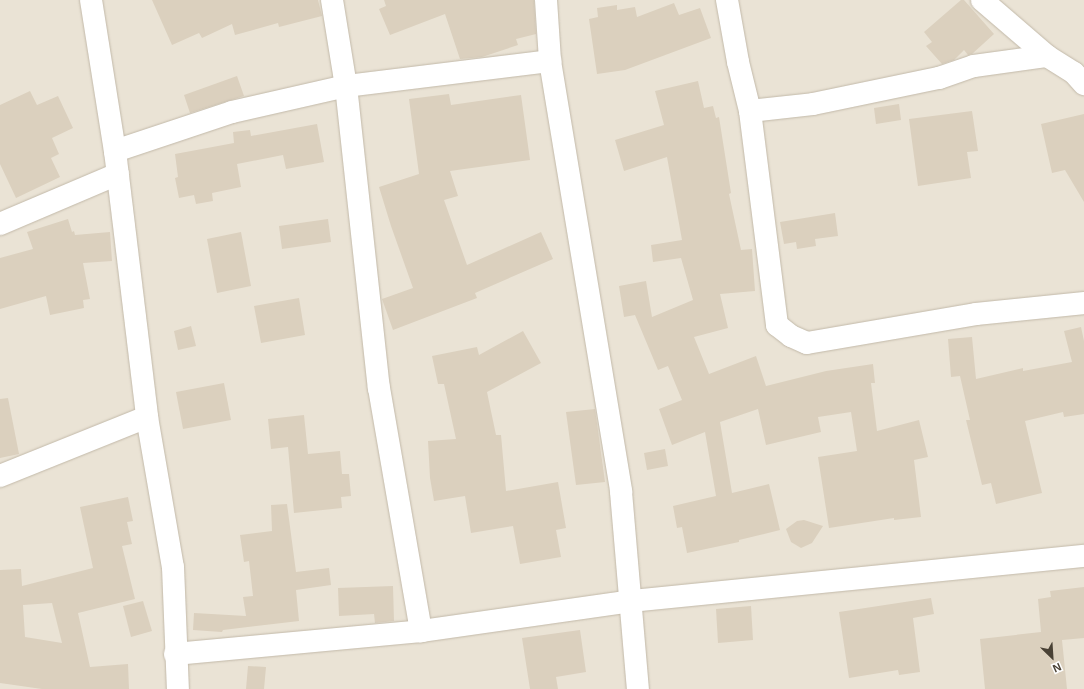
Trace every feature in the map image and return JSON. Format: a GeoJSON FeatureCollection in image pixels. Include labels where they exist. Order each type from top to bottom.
{"type":"FeatureCollection","features":[{"type":"Feature","properties":{"kind":"street"},"geometry":{"type":"LineString","coordinates":[[91,0],[116,151],[147,416],[173,566],[175,654],[178,689]]}},
{"type":"Feature","properties":{"kind":"street"},"geometry":{"type":"LineString","coordinates":[[332,0],[346,86],[379,388],[421,632]]}},
{"type":"Feature","properties":{"kind":"street"},"geometry":{"type":"LineString","coordinates":[[546,0],[550,61],[621,492],[638,689]]}},
{"type":"Feature","properties":{"kind":"street"},"geometry":{"type":"LineString","coordinates":[[727,0],[738,62],[750,111],[777,326],[791,336],[807,343],[976,314],[1084,303]]}},
{"type":"Feature","properties":{"kind":"street"},"geometry":{"type":"LineString","coordinates":[[982,0],[1047,56],[1074,73],[1084,84]]}},
{"type":"Feature","properties":{"kind":"street"},"geometry":{"type":"LineString","coordinates":[[750,111],[813,104],[940,78],[974,66],[1047,56]]}},
{"type":"Feature","properties":{"kind":"street"},"geometry":{"type":"LineString","coordinates":[[116,151],[232,112],[346,86],[550,61]]}},
{"type":"Feature","properties":{"kind":"street"},"geometry":{"type":"LineString","coordinates":[[0,224],[118,174]]}},
{"type":"Feature","properties":{"kind":"street"},"geometry":{"type":"LineString","coordinates":[[0,476],[147,416]]}},
{"type":"Feature","properties":{"kind":"street"},"geometry":{"type":"LineString","coordinates":[[175,654],[421,632],[631,601],[1084,556]]}},
{"type":"Feature","properties":{"kind":"shaded area"},"geometry":{"type":"Polygon","coordinates":[[[0,0],[1084,0],[1084,689],[0,689],[0,0]]]}},
{"type":"Feature","properties":{"kind":"building"},"geometry":{"type":"Polygon","coordinates":[[[152,0],[318,0],[322,16],[279,27],[278,23],[235,35],[232,24],[202,38],[199,33],[172,45],[152,0]]]}},
{"type":"Feature","properties":{"kind":"building"},"geometry":{"type":"Polygon","coordinates":[[[384,0],[534,0],[536,34],[516,39],[518,45],[482,57],[460,59],[445,14],[390,35],[379,9],[386,6],[384,0]]]}},
{"type":"Feature","properties":{"kind":"building"},"geometry":{"type":"Polygon","coordinates":[[[961,0],[964,0],[994,34],[972,54],[968,55],[964,50],[954,60],[942,64],[926,46],[932,42],[924,32],[961,0]]]}},
{"type":"Feature","properties":{"kind":"building"},"geometry":{"type":"Polygon","coordinates":[[[674,3],[679,15],[700,8],[711,38],[625,70],[597,74],[589,19],[598,17],[597,8],[617,5],[617,10],[635,7],[637,17],[674,3]]]}},
{"type":"Feature","properties":{"kind":"building"},"geometry":{"type":"Polygon","coordinates":[[[237,76],[244,96],[190,113],[184,95],[237,76]]]}},
{"type":"Feature","properties":{"kind":"building"},"geometry":{"type":"Polygon","coordinates":[[[698,81],[704,108],[713,106],[716,118],[719,117],[731,193],[729,194],[741,250],[752,249],[755,291],[720,294],[728,328],[694,337],[709,374],[756,356],[766,386],[826,371],[873,364],[875,383],[871,383],[877,431],[919,420],[928,457],[914,460],[921,517],[894,520],[894,518],[829,528],[818,457],[857,451],[851,412],[818,417],[821,432],[766,445],[758,409],[720,422],[732,493],[769,484],[780,530],[739,540],[739,542],[687,553],[682,527],[677,528],[673,506],[716,496],[705,432],[672,445],[659,409],[682,400],[668,366],[658,370],[635,315],[624,317],[619,286],[646,281],[652,317],[693,300],[681,258],[653,262],[651,245],[682,240],[667,157],[624,171],[615,140],[664,125],[655,91],[698,81]]]}},
{"type":"Feature","properties":{"kind":"building"},"geometry":{"type":"Polygon","coordinates":[[[30,91],[37,105],[58,96],[73,128],[52,138],[59,154],[51,158],[60,177],[16,198],[0,164],[0,105],[30,91]]]}},
{"type":"Feature","properties":{"kind":"building"},"geometry":{"type":"Polygon","coordinates":[[[449,94],[451,105],[521,95],[530,160],[450,171],[458,196],[444,200],[467,265],[541,232],[553,259],[475,293],[477,298],[393,330],[382,299],[413,288],[379,187],[419,174],[409,99],[449,94]]]}},
{"type":"Feature","properties":{"kind":"building"},"geometry":{"type":"Polygon","coordinates":[[[899,104],[901,120],[876,124],[874,108],[899,104]]]}},
{"type":"Feature","properties":{"kind":"building"},"geometry":{"type":"Polygon","coordinates":[[[972,111],[978,151],[967,152],[971,178],[918,186],[909,119],[972,111]]]}},
{"type":"Feature","properties":{"kind":"building"},"geometry":{"type":"Polygon","coordinates":[[[1084,114],[1084,202],[1065,170],[1052,173],[1041,124],[1084,114]]]}},
{"type":"Feature","properties":{"kind":"building"},"geometry":{"type":"Polygon","coordinates":[[[317,124],[324,162],[286,169],[283,155],[237,164],[241,187],[212,193],[213,201],[196,204],[194,195],[179,198],[175,178],[178,177],[175,154],[234,143],[233,132],[250,130],[251,136],[317,124]]]}},
{"type":"Feature","properties":{"kind":"building"},"geometry":{"type":"Polygon","coordinates":[[[835,213],[838,236],[815,239],[816,246],[797,249],[796,242],[784,244],[780,222],[835,213]]]}},
{"type":"Feature","properties":{"kind":"building"},"geometry":{"type":"Polygon","coordinates":[[[68,219],[72,232],[74,231],[75,235],[110,232],[112,261],[83,263],[90,299],[83,300],[84,308],[50,315],[46,296],[0,309],[0,258],[33,249],[27,232],[68,219]]]}},
{"type":"Feature","properties":{"kind":"building"},"geometry":{"type":"Polygon","coordinates":[[[328,219],[331,242],[282,249],[279,226],[328,219]]]}},
{"type":"Feature","properties":{"kind":"building"},"geometry":{"type":"Polygon","coordinates":[[[241,232],[251,286],[217,293],[207,239],[241,232]]]}},
{"type":"Feature","properties":{"kind":"building"},"geometry":{"type":"Polygon","coordinates":[[[299,298],[305,335],[261,343],[254,306],[299,298]]]}},
{"type":"Feature","properties":{"kind":"building"},"geometry":{"type":"Polygon","coordinates":[[[191,326],[196,346],[178,350],[174,331],[191,326]]]}},
{"type":"Feature","properties":{"kind":"building"},"geometry":{"type":"Polygon","coordinates":[[[1081,327],[1084,341],[1084,414],[1064,417],[1063,412],[1025,421],[1042,493],[996,504],[991,483],[982,485],[966,420],[970,420],[960,376],[951,377],[948,339],[972,337],[976,379],[1023,368],[1023,371],[1072,362],[1064,331],[1081,327]]]}},
{"type":"Feature","properties":{"kind":"building"},"geometry":{"type":"Polygon","coordinates":[[[523,331],[541,363],[487,392],[496,435],[501,435],[506,491],[558,482],[566,528],[556,530],[561,557],[520,564],[513,526],[471,533],[465,496],[434,501],[430,478],[428,441],[456,439],[444,384],[438,384],[432,356],[477,347],[479,355],[523,331]]]}},
{"type":"Feature","properties":{"kind":"building"},"geometry":{"type":"Polygon","coordinates":[[[224,383],[231,420],[183,429],[176,392],[224,383]]]}},
{"type":"Feature","properties":{"kind":"building"},"geometry":{"type":"Polygon","coordinates":[[[8,398],[19,454],[0,458],[0,399],[8,398]]]}},
{"type":"Feature","properties":{"kind":"building"},"geometry":{"type":"Polygon","coordinates":[[[595,409],[605,482],[576,485],[566,412],[595,409]]]}},
{"type":"Feature","properties":{"kind":"building"},"geometry":{"type":"Polygon","coordinates":[[[304,415],[308,454],[340,451],[342,474],[349,474],[351,496],[341,497],[342,508],[294,513],[288,447],[271,449],[268,419],[304,415]]]}},
{"type":"Feature","properties":{"kind":"building"},"geometry":{"type":"Polygon","coordinates":[[[665,449],[668,466],[647,470],[644,453],[665,449]]]}},
{"type":"Feature","properties":{"kind":"building"},"geometry":{"type":"Polygon","coordinates":[[[128,497],[133,521],[127,522],[132,544],[122,546],[135,599],[78,613],[90,667],[128,664],[129,689],[42,689],[0,683],[0,570],[21,569],[22,586],[93,568],[80,507],[128,497]],[[52,603],[23,605],[25,637],[62,643],[52,603]]]}},
{"type":"Feature","properties":{"kind":"building"},"geometry":{"type":"Polygon","coordinates":[[[287,504],[296,572],[329,568],[331,585],[296,590],[299,621],[223,630],[222,632],[193,630],[194,613],[246,616],[243,597],[253,596],[249,561],[244,562],[240,535],[272,531],[271,505],[287,504]]]}},
{"type":"Feature","properties":{"kind":"building"},"geometry":{"type":"Polygon","coordinates":[[[804,520],[823,526],[812,543],[801,548],[791,542],[786,529],[797,521],[804,520]]]}},
{"type":"Feature","properties":{"kind":"building"},"geometry":{"type":"Polygon","coordinates":[[[393,586],[394,621],[375,623],[374,614],[339,616],[338,588],[393,586]]]}},
{"type":"Feature","properties":{"kind":"building"},"geometry":{"type":"Polygon","coordinates":[[[1084,587],[1084,638],[1062,640],[1067,689],[985,689],[980,639],[1041,632],[1038,599],[1051,597],[1050,591],[1084,587]]]}},
{"type":"Feature","properties":{"kind":"building"},"geometry":{"type":"Polygon","coordinates":[[[931,598],[934,614],[913,618],[920,672],[899,675],[898,670],[849,678],[839,612],[931,598]]]}},
{"type":"Feature","properties":{"kind":"building"},"geometry":{"type":"Polygon","coordinates":[[[143,601],[152,631],[131,637],[123,606],[143,601]]]}},
{"type":"Feature","properties":{"kind":"building"},"geometry":{"type":"Polygon","coordinates":[[[751,606],[753,640],[718,643],[716,609],[751,606]]]}},
{"type":"Feature","properties":{"kind":"building"},"geometry":{"type":"Polygon","coordinates":[[[580,630],[586,672],[556,677],[558,689],[530,689],[522,638],[580,630]]]}},
{"type":"Feature","properties":{"kind":"building"},"geometry":{"type":"Polygon","coordinates":[[[248,666],[266,667],[264,689],[246,689],[248,666]]]}}]}
